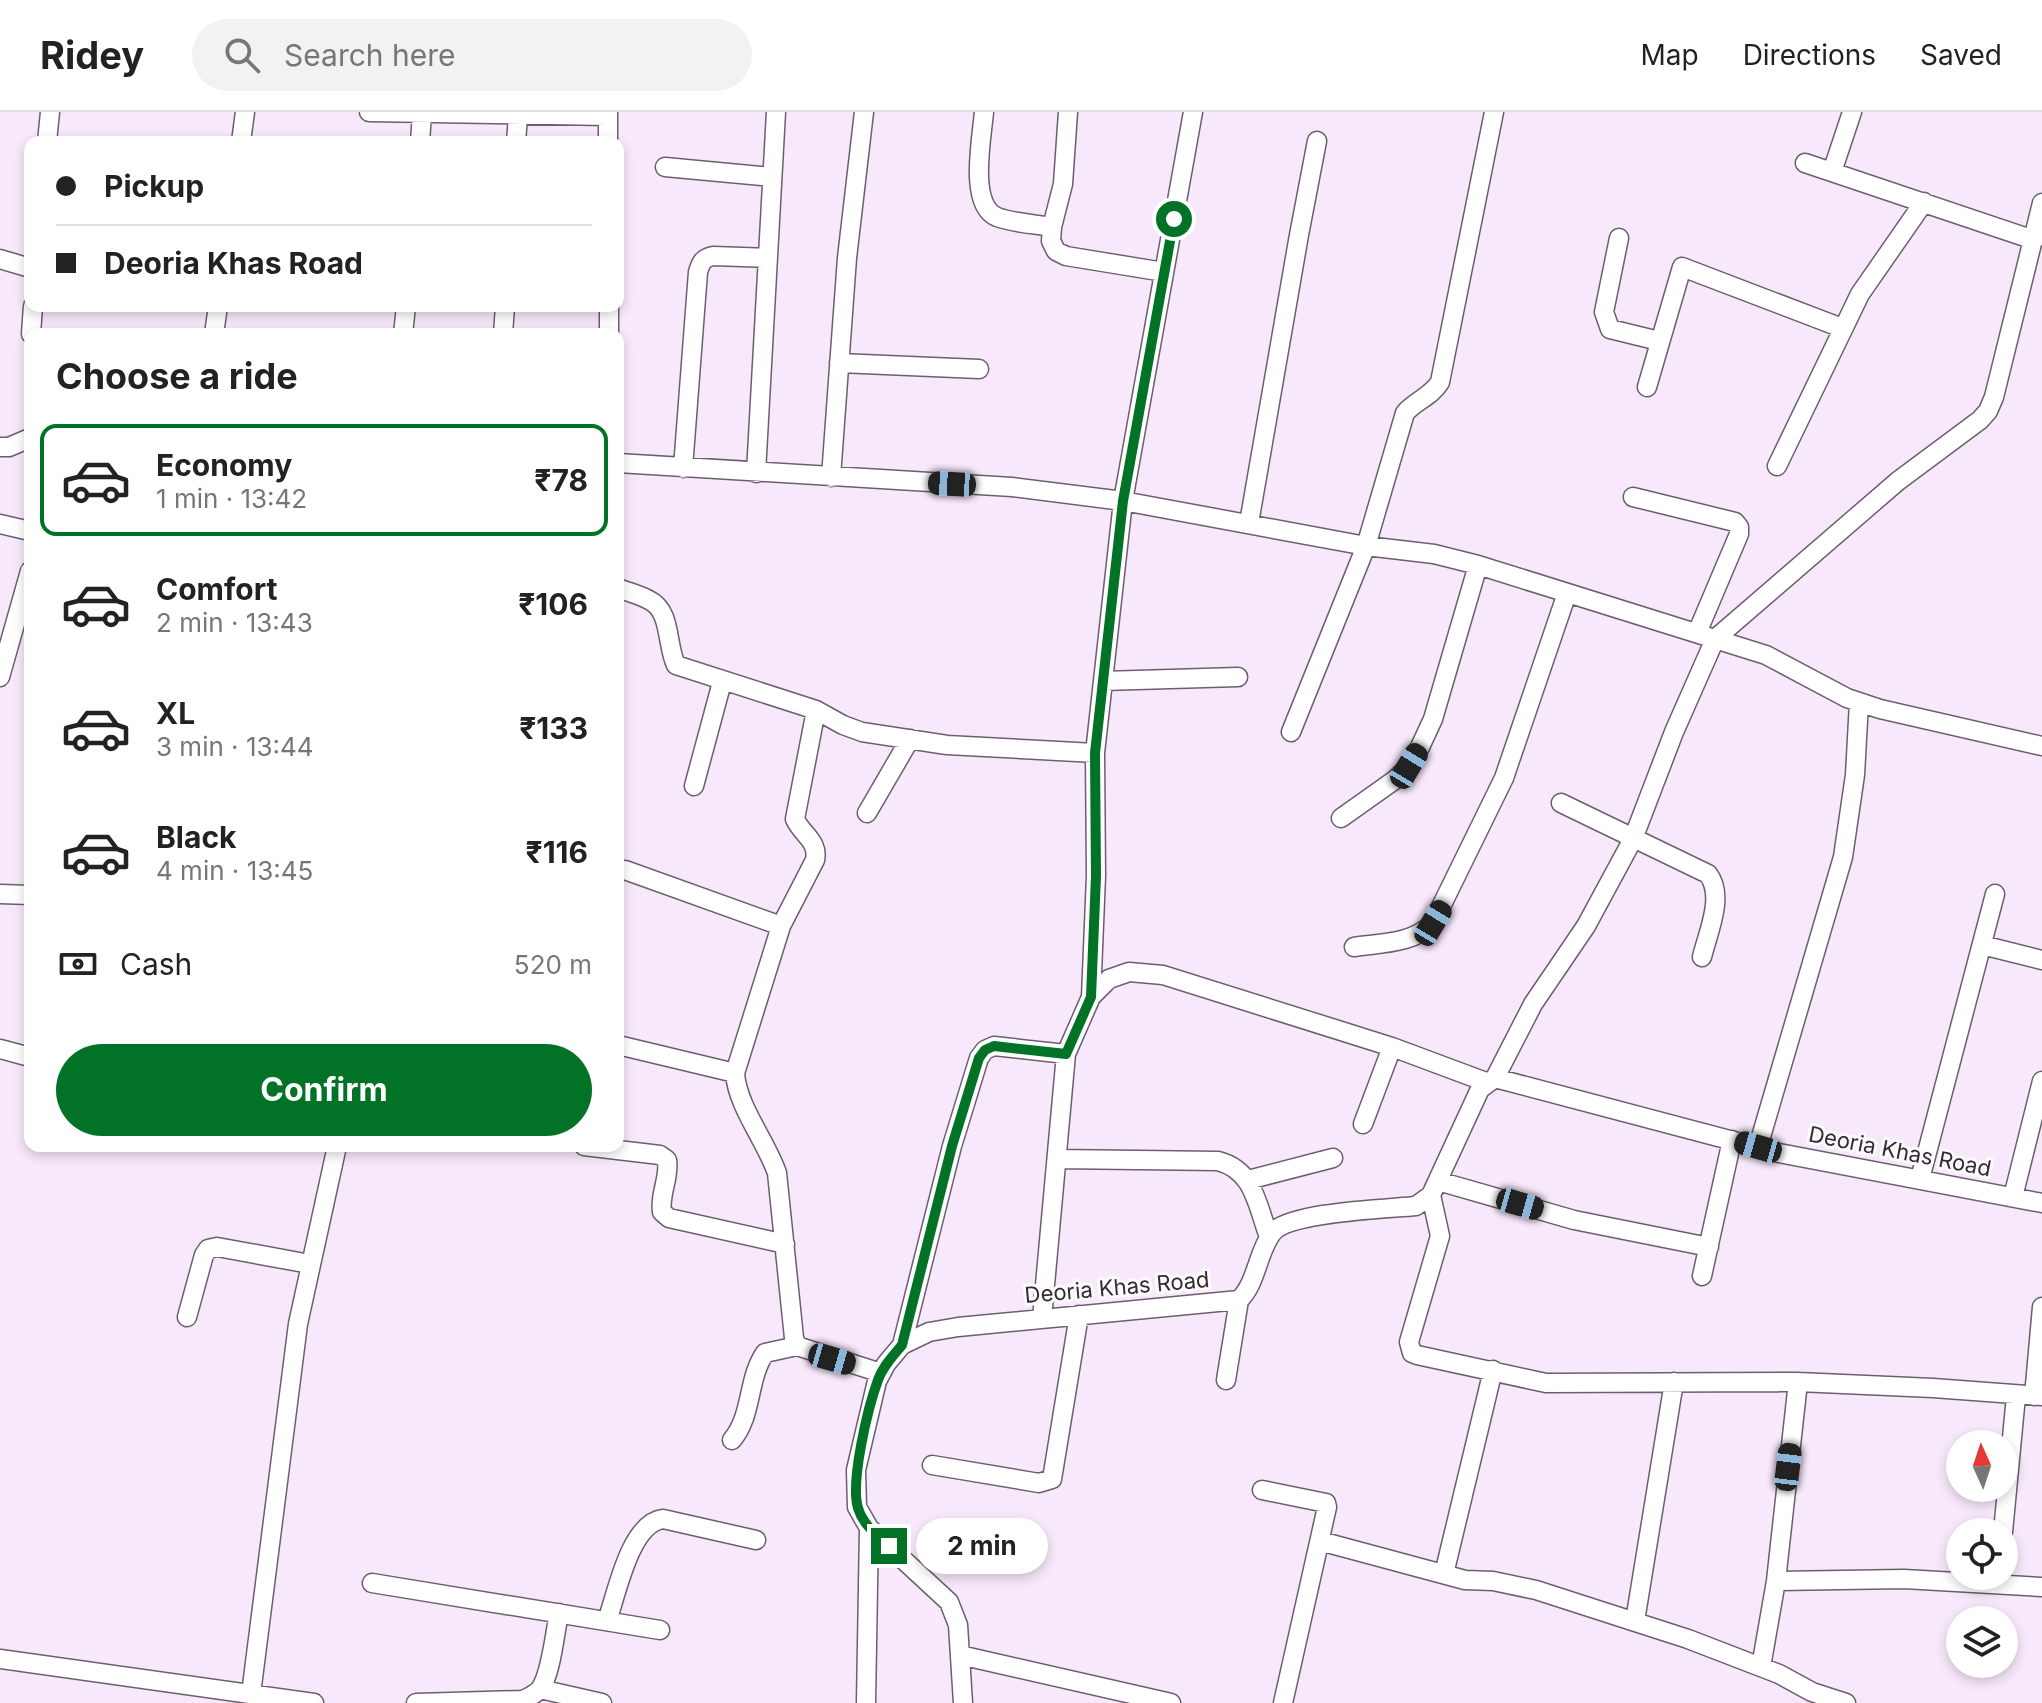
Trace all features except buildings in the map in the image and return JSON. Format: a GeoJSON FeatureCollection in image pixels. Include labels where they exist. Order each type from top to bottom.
{"type":"FeatureCollection","features":[{"type":"Feature","properties":{"kind":"street"},"geometry":{"type":"LineString","coordinates":[[48,136],[50,112]]}},
{"type":"Feature","properties":{"kind":"street"},"geometry":{"type":"LineString","coordinates":[[242,136],[245,112]]}},
{"type":"Feature","properties":{"kind":"street"},"geometry":{"type":"LineString","coordinates":[[369,112],[518,116],[608,114],[608,136]]}},
{"type":"Feature","properties":{"kind":"street"},"geometry":{"type":"LineString","coordinates":[[756,473],[776,112]]}},
{"type":"Feature","properties":{"kind":"street"},"geometry":{"type":"LineString","coordinates":[[831,477],[847,258],[864,112]]}},
{"type":"Feature","properties":{"kind":"street"},"geometry":{"type":"LineString","coordinates":[[984,112],[979,185],[981,201],[987,212],[998,218],[1052,227]]}},
{"type":"Feature","properties":{"kind":"street"},"geometry":{"type":"LineString","coordinates":[[1068,112],[1063,184],[1052,227],[1051,241],[1056,251],[1066,256],[1164,272]]}},
{"type":"Feature","properties":{"kind":"street"},"geometry":{"type":"LineString","coordinates":[[1042,1318],[1066,1054],[1091,997],[1096,876],[1095,753],[1123,501],[1193,112]]}},
{"type":"Feature","properties":{"kind":"street"},"geometry":{"type":"LineString","coordinates":[[1291,732],[1366,546],[1405,413],[1414,402],[1434,392],[1443,370],[1494,112]]}},
{"type":"Feature","properties":{"kind":"street"},"geometry":{"type":"LineString","coordinates":[[1832,172],[1852,112]]}},
{"type":"Feature","properties":{"kind":"street"},"geometry":{"type":"LineString","coordinates":[[420,136],[422,114]]}},
{"type":"Feature","properties":{"kind":"street"},"geometry":{"type":"LineString","coordinates":[[516,136],[518,116]]}},
{"type":"Feature","properties":{"kind":"street"},"geometry":{"type":"LineString","coordinates":[[1249,523],[1317,141]]}},
{"type":"Feature","properties":{"kind":"street"},"geometry":{"type":"LineString","coordinates":[[1805,163],[2034,240]]}},
{"type":"Feature","properties":{"kind":"street"},"geometry":{"type":"LineString","coordinates":[[665,167],[772,177]]}},
{"type":"Feature","properties":{"kind":"street"},"geometry":{"type":"LineString","coordinates":[[1777,466],[1860,294],[1924,202]]}},
{"type":"Feature","properties":{"kind":"street"},"geometry":{"type":"LineString","coordinates":[[1706,636],[1988,411],[2042,203]]}},
{"type":"Feature","properties":{"kind":"street"},"geometry":{"type":"LineString","coordinates":[[1619,238],[1604,312],[1606,321],[1610,329],[1659,341]]}},
{"type":"Feature","properties":{"kind":"street"},"geometry":{"type":"LineString","coordinates":[[683,468],[700,263],[713,256],[768,258]]}},
{"type":"Feature","properties":{"kind":"street"},"geometry":{"type":"LineString","coordinates":[[0,259],[24,266]]}},
{"type":"Feature","properties":{"kind":"street"},"geometry":{"type":"LineString","coordinates":[[1647,387],[1679,269],[1685,266],[1842,328]]}},
{"type":"Feature","properties":{"kind":"street"},"geometry":{"type":"LineString","coordinates":[[839,363],[979,369]]}},
{"type":"Feature","properties":{"kind":"street"},"geometry":{"type":"LineString","coordinates":[[0,447],[24,441]]}},
{"type":"Feature","properties":{"kind":"street"},"geometry":{"type":"LineString","coordinates":[[624,463],[1012,487],[1123,501],[1366,546],[1434,554],[1766,655],[1847,698],[1880,709],[2042,746]]}},
{"type":"Feature","properties":{"kind":"street"},"geometry":{"type":"LineString","coordinates":[[1057,1159],[1218,1161],[1239,1169],[1248,1180],[1269,1237],[1292,1220],[1416,1206],[1434,1188],[1480,1089],[1490,1080],[1533,1004],[1586,926],[1633,839],[1674,732],[1739,534],[1735,522],[1633,497]]}},
{"type":"Feature","properties":{"kind":"street"},"geometry":{"type":"LineString","coordinates":[[0,524],[24,530]]}},
{"type":"Feature","properties":{"kind":"street"},"geometry":{"type":"LineString","coordinates":[[1341,818],[1396,779],[1409,766],[1420,747],[1433,719],[1478,565]]}},
{"type":"Feature","properties":{"kind":"street"},"geometry":{"type":"LineString","coordinates":[[0,677],[6,637],[24,588]]}},
{"type":"Feature","properties":{"kind":"street"},"geometry":{"type":"LineString","coordinates":[[624,590],[652,600],[659,606],[676,665],[816,710],[862,732],[947,745],[1095,753]]}},
{"type":"Feature","properties":{"kind":"street"},"geometry":{"type":"LineString","coordinates":[[1354,947],[1412,938],[1423,934],[1433,923],[1504,778],[1567,593]]}},
{"type":"Feature","properties":{"kind":"street"},"geometry":{"type":"LineString","coordinates":[[1103,681],[1238,677]]}},
{"type":"Feature","properties":{"kind":"street"},"geometry":{"type":"LineString","coordinates":[[694,786],[722,682]]}},
{"type":"Feature","properties":{"kind":"street"},"geometry":{"type":"LineString","coordinates":[[1758,1147],[1843,857],[1852,801],[1859,702]]}},
{"type":"Feature","properties":{"kind":"street"},"geometry":{"type":"LineString","coordinates":[[797,1346],[777,1173],[770,1152],[739,1093],[735,1073],[781,926],[815,860],[817,850],[814,843],[799,828],[795,819],[816,710]]}},
{"type":"Feature","properties":{"kind":"street"},"geometry":{"type":"LineString","coordinates":[[867,813],[910,739]]}},
{"type":"Feature","properties":{"kind":"street"},"geometry":{"type":"LineString","coordinates":[[1561,803],[1708,874],[1715,883],[1716,897],[1702,957]]}},
{"type":"Feature","properties":{"kind":"street"},"geometry":{"type":"LineString","coordinates":[[625,870],[781,926]]}},
{"type":"Feature","properties":{"kind":"street"},"geometry":{"type":"LineString","coordinates":[[0,894],[24,895]]}},
{"type":"Feature","properties":{"kind":"street"},"geometry":{"type":"LineString","coordinates":[[1920,1179],[1995,894]]}},
{"type":"Feature","properties":{"kind":"street"},"geometry":{"type":"LineString","coordinates":[[1982,945],[2042,960]]}},
{"type":"Feature","properties":{"kind":"street","name":"Deoria Khas Road"},"geometry":{"type":"LineString","coordinates":[[1091,997],[1109,979],[1129,972],[1163,975],[1490,1080],[1758,1147],[2042,1203]]}},
{"type":"Feature","properties":{"kind":"street"},"geometry":{"type":"LineString","coordinates":[[624,1046],[735,1073]]}},
{"type":"Feature","properties":{"kind":"street"},"geometry":{"type":"LineString","coordinates":[[963,1703],[958,1625],[949,1602],[869,1528],[857,1507],[856,1470],[881,1373],[902,1345],[952,1146],[979,1058],[985,1050],[994,1046],[1066,1054]]}},
{"type":"Feature","properties":{"kind":"street"},"geometry":{"type":"LineString","coordinates":[[1363,1124],[1392,1047]]}},
{"type":"Feature","properties":{"kind":"street"},"geometry":{"type":"LineString","coordinates":[[0,1049],[24,1055]]}},
{"type":"Feature","properties":{"kind":"street"},"geometry":{"type":"LineString","coordinates":[[2013,1197],[2042,1081]]}},
{"type":"Feature","properties":{"kind":"street"},"geometry":{"type":"LineString","coordinates":[[1702,1276],[1732,1140]]}},
{"type":"Feature","properties":{"kind":"street"},"geometry":{"type":"LineString","coordinates":[[624,1151],[660,1155],[667,1160],[669,1169],[660,1203],[662,1212],[669,1218],[785,1244]]}},
{"type":"Feature","properties":{"kind":"street"},"geometry":{"type":"LineString","coordinates":[[251,1694],[298,1324],[336,1152]]}},
{"type":"Feature","properties":{"kind":"street"},"geometry":{"type":"LineString","coordinates":[[1248,1180],[1333,1158]]}},
{"type":"Feature","properties":{"kind":"street"},"geometry":{"type":"LineString","coordinates":[[1434,1188],[1709,1247]]}},
{"type":"Feature","properties":{"kind":"street"},"geometry":{"type":"LineString","coordinates":[[1434,1188],[1440,1236],[1409,1349],[1417,1355],[1546,1383],[1798,1382],[2031,1396]]}},
{"type":"Feature","properties":{"kind":"street","name":"Deoria Khas Road"},"geometry":{"type":"LineString","coordinates":[[902,1345],[929,1332],[944,1329],[1239,1300],[1269,1237]]}},
{"type":"Feature","properties":{"kind":"street"},"geometry":{"type":"LineString","coordinates":[[187,1317],[208,1249],[217,1247],[310,1264]]}},
{"type":"Feature","properties":{"kind":"street"},"geometry":{"type":"LineString","coordinates":[[1226,1380],[1239,1300]]}},
{"type":"Feature","properties":{"kind":"street"},"geometry":{"type":"LineString","coordinates":[[2006,1518],[2031,1396],[2042,1307]]}},
{"type":"Feature","properties":{"kind":"street"},"geometry":{"type":"LineString","coordinates":[[932,1465],[1039,1483],[1052,1479],[1079,1315]]}},
{"type":"Feature","properties":{"kind":"street"},"geometry":{"type":"LineString","coordinates":[[732,1440],[743,1424],[758,1363],[765,1353],[797,1346],[881,1373]]}},
{"type":"Feature","properties":{"kind":"street"},"geometry":{"type":"LineString","coordinates":[[1444,1574],[1493,1370]]}},
{"type":"Feature","properties":{"kind":"street"},"geometry":{"type":"LineString","coordinates":[[1635,1621],[1674,1382]]}},
{"type":"Feature","properties":{"kind":"street"},"geometry":{"type":"LineString","coordinates":[[1761,1667],[1776,1581],[1798,1382]]}},
{"type":"Feature","properties":{"kind":"street"},"geometry":{"type":"LineString","coordinates":[[1262,1490],[1326,1503],[1283,1703]]}},
{"type":"Feature","properties":{"kind":"street"},"geometry":{"type":"LineString","coordinates":[[607,1621],[632,1547],[639,1534],[653,1520],[663,1519],[756,1540]]}},
{"type":"Feature","properties":{"kind":"street"},"geometry":{"type":"LineString","coordinates":[[866,1703],[869,1528]]}},
{"type":"Feature","properties":{"kind":"street"},"geometry":{"type":"LineString","coordinates":[[1320,1541],[1465,1580],[1493,1581],[1536,1590],[1635,1621],[1761,1667],[1812,1692],[1846,1703]]}},
{"type":"Feature","properties":{"kind":"street"},"geometry":{"type":"LineString","coordinates":[[1776,1581],[1946,1579]]}},
{"type":"Feature","properties":{"kind":"street"},"geometry":{"type":"LineString","coordinates":[[372,1583],[660,1630]]}},
{"type":"Feature","properties":{"kind":"street"},"geometry":{"type":"LineString","coordinates":[[2018,1583],[2042,1587]]}},
{"type":"Feature","properties":{"kind":"street"},"geometry":{"type":"LineString","coordinates":[[416,1703],[523,1700],[540,1689],[545,1678],[559,1613]]}},
{"type":"Feature","properties":{"kind":"street"},"geometry":{"type":"LineString","coordinates":[[960,1655],[1171,1703]]}},
{"type":"Feature","properties":{"kind":"street"},"geometry":{"type":"LineString","coordinates":[[0,1659],[314,1703]]}},
{"type":"Feature","properties":{"kind":"street"},"geometry":{"type":"LineString","coordinates":[[1792,1703],[1796,1684]]}},
{"type":"Feature","properties":{"kind":"street"},"geometry":{"type":"LineString","coordinates":[[540,1689],[602,1703]]}},
{"type":"Feature","properties":{"kind":"route"},"geometry":{"type":"LineString","coordinates":[[889,1546],[869,1528],[857,1507],[856,1470],[877,1381],[902,1345],[952,1146],[979,1058],[985,1050],[994,1046],[1066,1054],[1091,997],[1096,876],[1095,753],[1123,501],[1174,219]]}}]}
